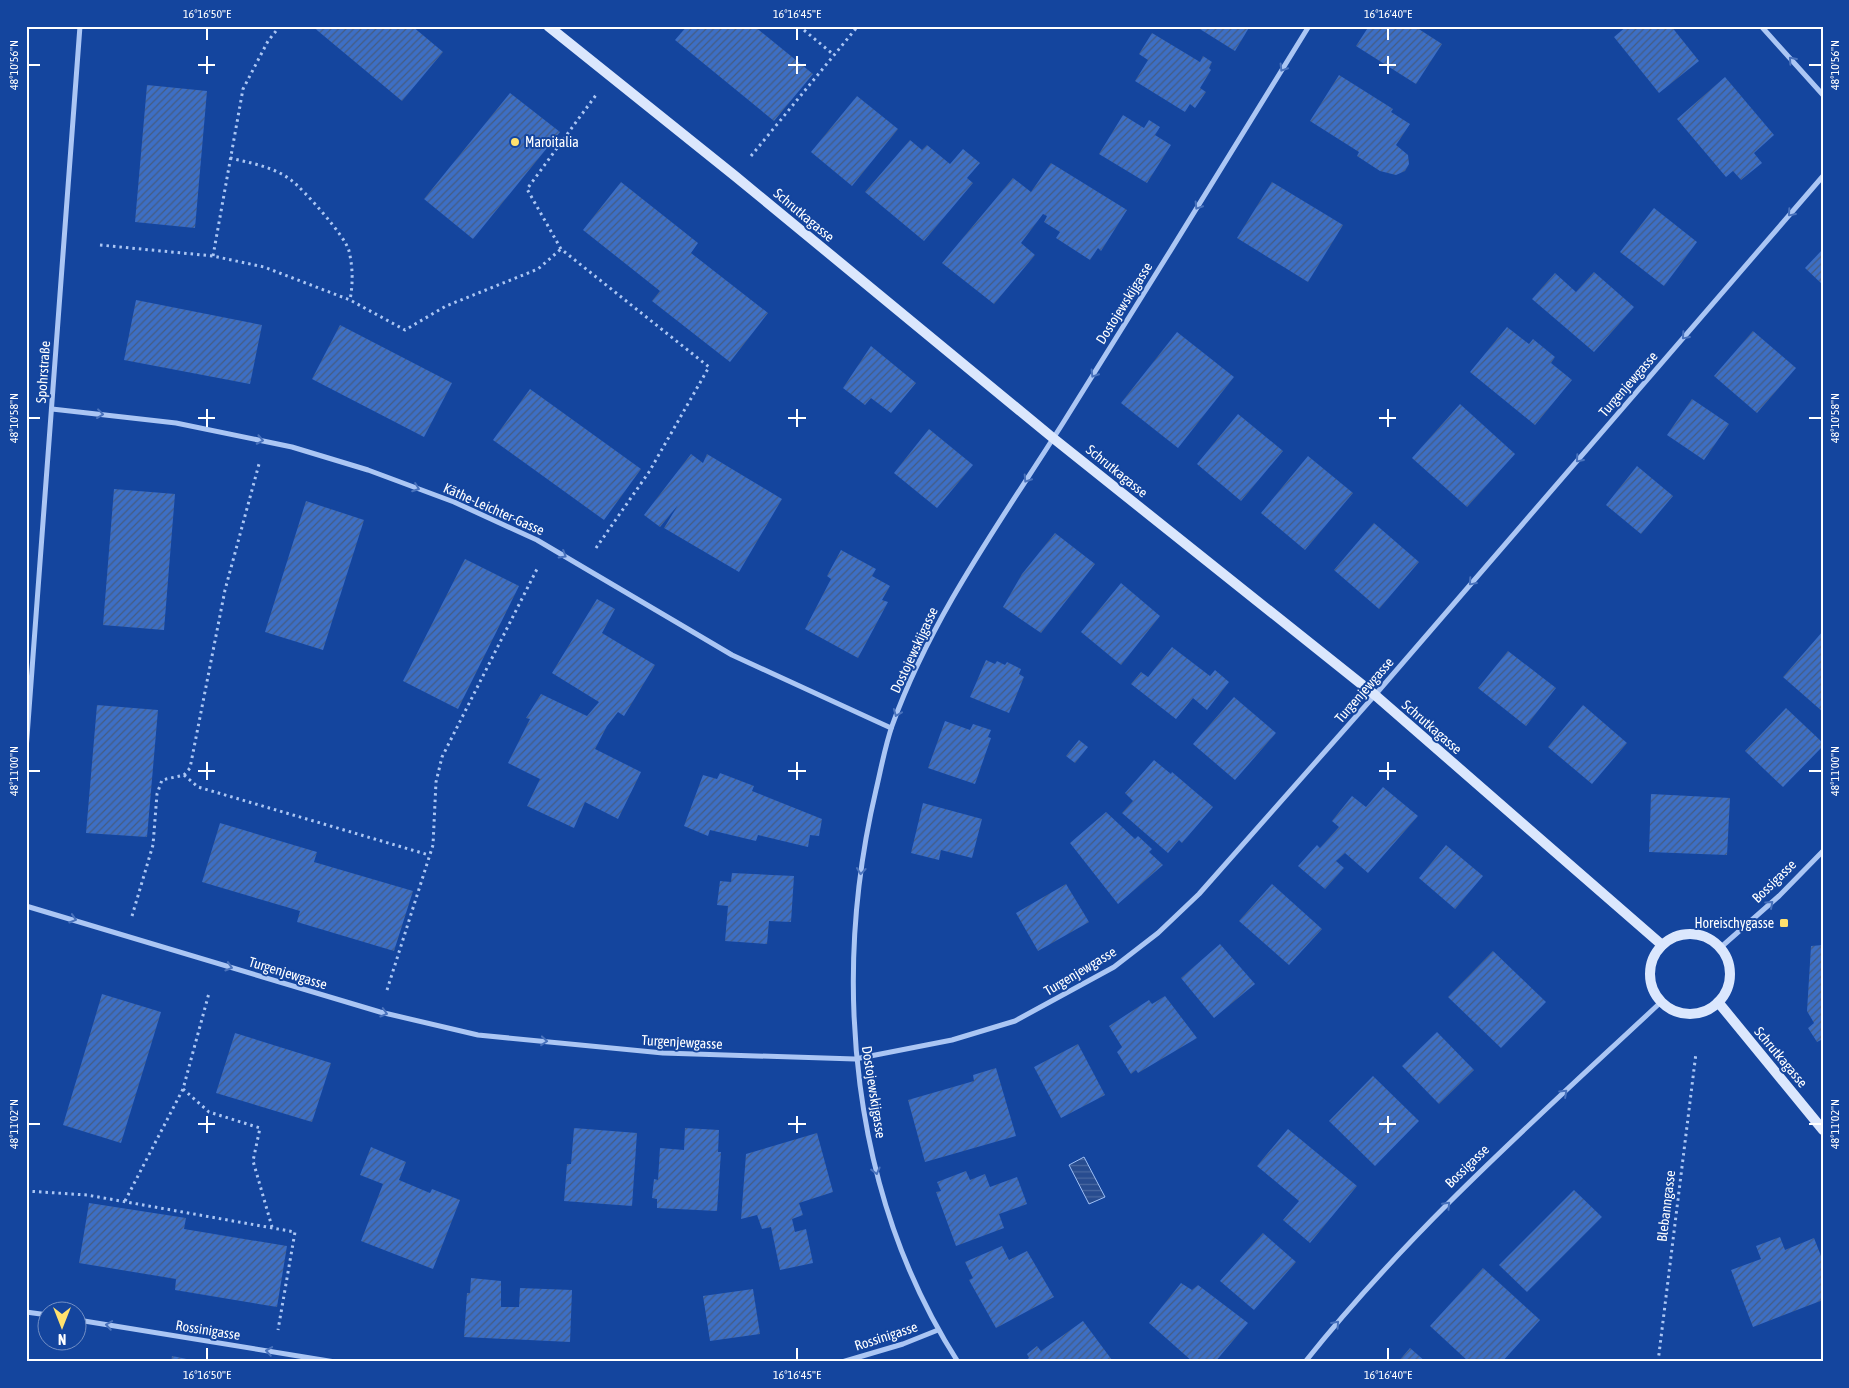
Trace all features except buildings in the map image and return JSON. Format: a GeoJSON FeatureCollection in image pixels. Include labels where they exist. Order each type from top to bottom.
{"type":"FeatureCollection","features":[{"type":"Feature","properties":{"kind":"street","name":"Spohrstraße"},"geometry":{"type":"LineString","coordinates":[[26,750],[80,26]]}},
{"type":"Feature","properties":{"kind":"street","name":"Schrutkagasse"},"geometry":{"type":"LineString","coordinates":[[548,26],[735,176],[1053,438],[1375,695],[1662,945]]}},
{"type":"Feature","properties":{"kind":"street","name":"Dostojewskijgasse"},"geometry":{"type":"LineString","coordinates":[[958,1362],[938,1330],[904,1256],[875,1171],[855,1059],[854,931],[864,843],[891,728],[924,648],[956,590],[1053,438],[1309,26]]}},
{"type":"Feature","properties":{"kind":"street"},"geometry":{"type":"LineString","coordinates":[[1760,26],[1823,95]]}},
{"type":"Feature","properties":{"kind":"street","name":"Turgenjewgasse"},"geometry":{"type":"LineString","coordinates":[[26,906],[380,1012],[478,1035],[664,1053],[855,1059],[952,1040],[1015,1021],[1114,967],[1158,933],[1199,894],[1375,695],[1823,176]]}},
{"type":"Feature","properties":{"kind":"street","name":"Käthe-Leichter-Gasse"},"geometry":{"type":"LineString","coordinates":[[52,409],[176,423],[292,447],[368,470],[454,502],[548,546],[732,655],[891,728]]}},
{"type":"Feature","properties":{"kind":"street","name":"Bossigasse"},"geometry":{"type":"LineString","coordinates":[[1720,948],[1780,896],[1823,851]]}},
{"type":"Feature","properties":{"kind":"street"},"geometry":{"type":"LineString","coordinates":[[1692,934],[1708,939],[1720,948],[1728,962],[1730,977],[1726,991],[1718,1002],[1705,1011],[1682,1014],[1661,1002],[1653,990],[1649,974],[1653,958],[1662,945],[1675,937],[1692,934]]}},
{"type":"Feature","properties":{"kind":"street","name":"Bossigasse"},"geometry":{"type":"LineString","coordinates":[[1305,1362],[1333,1327],[1465,1185],[1661,1002]]}},
{"type":"Feature","properties":{"kind":"street","name":"Schrutkagasse"},"geometry":{"type":"LineString","coordinates":[[1718,1002],[1823,1130]]}},
{"type":"Feature","properties":{"kind":"street","name":"Rossinigasse"},"geometry":{"type":"LineString","coordinates":[[88,1322],[335,1362]]}},
{"type":"Feature","properties":{"kind":"street","name":"Rossinigasse"},"geometry":{"type":"LineString","coordinates":[[842,1362],[903,1344],[938,1330]]}},
{"type":"Feature","properties":{"kind":"path"},"geometry":{"type":"LineString","coordinates":[[213,256],[243,89],[268,41],[280,26]]}},
{"type":"Feature","properties":{"kind":"path"},"geometry":{"type":"LineString","coordinates":[[799,26],[834,55]]}},
{"type":"Feature","properties":{"kind":"path"},"geometry":{"type":"LineString","coordinates":[[735,176],[858,26]]}},
{"type":"Feature","properties":{"kind":"path"},"geometry":{"type":"LineString","coordinates":[[583,568],[649,472],[709,367],[562,249],[527,189],[611,76]]}},
{"type":"Feature","properties":{"kind":"path"},"geometry":{"type":"LineString","coordinates":[[230,158],[268,168],[291,180],[325,216],[349,249],[354,281],[350,300]]}},
{"type":"Feature","properties":{"kind":"path"},"geometry":{"type":"LineString","coordinates":[[100,245],[213,256],[264,267],[350,300],[405,330],[446,306],[538,269],[562,249]]}},
{"type":"Feature","properties":{"kind":"path"},"geometry":{"type":"LineString","coordinates":[[126,936],[153,845],[157,794],[162,780],[184,775],[190,768],[225,590],[265,441]]}},
{"type":"Feature","properties":{"kind":"path"},"geometry":{"type":"LineString","coordinates":[[380,1012],[433,845],[436,782],[442,757],[548,546]]}},
{"type":"Feature","properties":{"kind":"path"},"geometry":{"type":"LineString","coordinates":[[184,775],[198,787],[429,855]]}},
{"type":"Feature","properties":{"kind":"path"},"geometry":{"type":"LineString","coordinates":[[125,1201],[183,1089],[209,993]]}},
{"type":"Feature","properties":{"kind":"path","name":"Blebanngasse"},"geometry":{"type":"LineString","coordinates":[[1658,1362],[1696,1053]]}},
{"type":"Feature","properties":{"kind":"path"},"geometry":{"type":"LineString","coordinates":[[183,1089],[209,1112],[260,1128],[253,1161],[272,1227]]}},
{"type":"Feature","properties":{"kind":"path"},"geometry":{"type":"LineString","coordinates":[[26,1191],[87,1195],[295,1232],[274,1352]]}},
{"type":"Feature","properties":{"kind":"water"},"geometry":{"type":"Polygon","coordinates":[[[1084,1157],[1105,1197],[1089,1204],[1069,1165],[1084,1157]]]}},
{"type":"Feature","properties":{"kind":"place","name":"Maroitalia"},"geometry":{"type":"Point","coordinates":[515,142]}},
{"type":"Feature","properties":{"kind":"place","name":"Horeischygasse"},"geometry":{"type":"Point","coordinates":[1784,923]}}]}
